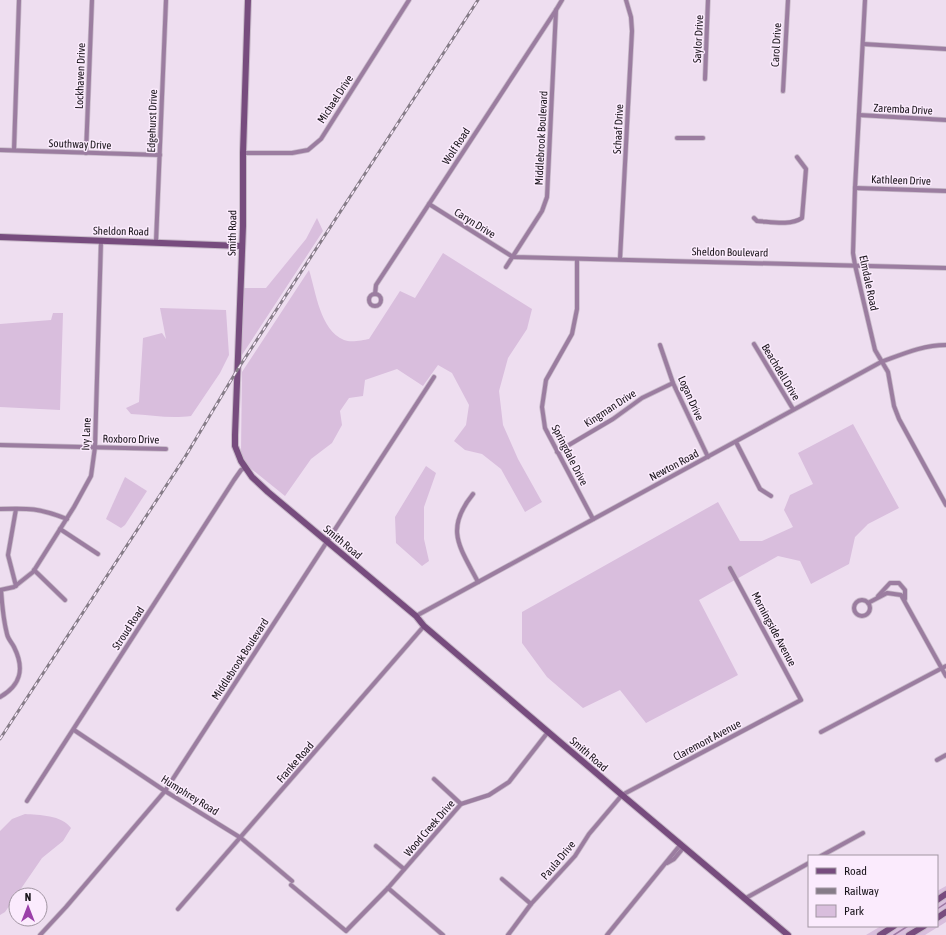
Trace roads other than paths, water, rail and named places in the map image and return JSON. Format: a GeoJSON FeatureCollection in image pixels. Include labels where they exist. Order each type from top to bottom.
{"type":"FeatureCollection","features":[{"type":"Feature","properties":{"kind":"main road","name":"Smith Road"},"geometry":{"type":"LineString","coordinates":[[248,0],[242,153],[242,246],[235,435],[237,453],[245,468],[266,491],[416,616],[424,626],[622,796],[746,898],[788,935]]}},
{"type":"Feature","properties":{"kind":"main road","name":"Sheldon Road"},"geometry":{"type":"LineString","coordinates":[[0,237],[242,246]]}},
{"type":"Feature","properties":{"kind":"main road"},"geometry":{"type":"LineString","coordinates":[[880,935],[892,927]]}},
{"type":"Feature","properties":{"kind":"main road"},"geometry":{"type":"LineString","coordinates":[[909,935],[922,927]]}},
{"type":"Feature","properties":{"kind":"street"},"geometry":{"type":"LineString","coordinates":[[14,150],[19,0]]}},
{"type":"Feature","properties":{"kind":"street","name":"Lockhaven Drive"},"geometry":{"type":"LineString","coordinates":[[86,153],[92,0]]}},
{"type":"Feature","properties":{"kind":"street","name":"Edgehurst Drive"},"geometry":{"type":"LineString","coordinates":[[156,242],[166,0]]}},
{"type":"Feature","properties":{"kind":"street","name":"Michael Drive"},"geometry":{"type":"LineString","coordinates":[[242,153],[292,153],[308,150],[320,139],[409,0]]}},
{"type":"Feature","properties":{"kind":"street","name":"Middlebrook Boulevard"},"geometry":{"type":"LineString","coordinates":[[506,267],[542,211],[547,197],[556,10],[562,0]]}},
{"type":"Feature","properties":{"kind":"street","name":"Schaaf Drive"},"geometry":{"type":"LineString","coordinates":[[620,259],[632,31],[631,17],[626,0]]}},
{"type":"Feature","properties":{"kind":"street","name":"Saylor Drive"},"geometry":{"type":"LineString","coordinates":[[705,79],[708,0]]}},
{"type":"Feature","properties":{"kind":"street","name":"Carol Drive"},"geometry":{"type":"LineString","coordinates":[[783,91],[788,0]]}},
{"type":"Feature","properties":{"kind":"street","name":"Elmdale Road"},"geometry":{"type":"LineString","coordinates":[[865,0],[853,253],[875,350],[888,372],[894,406],[899,419],[946,505]]}},
{"type":"Feature","properties":{"kind":"street","name":"Wolf Road"},"geometry":{"type":"LineString","coordinates":[[375,294],[376,285],[556,10]]}},
{"type":"Feature","properties":{"kind":"street"},"geometry":{"type":"LineString","coordinates":[[863,44],[946,49]]}},
{"type":"Feature","properties":{"kind":"street","name":"Zaremba Drive"},"geometry":{"type":"LineString","coordinates":[[859,115],[946,120]]}},
{"type":"Feature","properties":{"kind":"street"},"geometry":{"type":"LineString","coordinates":[[677,138],[703,138]]}},
{"type":"Feature","properties":{"kind":"street","name":"Southway Drive"},"geometry":{"type":"LineString","coordinates":[[0,150],[160,155]]}},
{"type":"Feature","properties":{"kind":"street"},"geometry":{"type":"LineString","coordinates":[[754,218],[757,222],[782,223],[796,222],[802,218],[806,169],[797,157]]}},
{"type":"Feature","properties":{"kind":"street","name":"Kathleen Drive"},"geometry":{"type":"LineString","coordinates":[[855,188],[946,191]]}},
{"type":"Feature","properties":{"kind":"street","name":"Caryn Drive"},"geometry":{"type":"LineString","coordinates":[[429,204],[513,257]]}},
{"type":"Feature","properties":{"kind":"street","name":"Ivy Lane"},"geometry":{"type":"LineString","coordinates":[[0,590],[16,586],[34,570],[67,519],[91,476],[95,447],[101,241]]}},
{"type":"Feature","properties":{"kind":"street","name":"Sheldon Boulevard"},"geometry":{"type":"LineString","coordinates":[[513,257],[946,268]]}},
{"type":"Feature","properties":{"kind":"street","name":"Springdale Drive"},"geometry":{"type":"LineString","coordinates":[[578,259],[578,309],[572,334],[546,380],[542,407],[545,428],[593,519]]}},
{"type":"Feature","properties":{"kind":"street","name":"Beachdell Drive"},"geometry":{"type":"LineString","coordinates":[[754,344],[793,409]]}},
{"type":"Feature","properties":{"kind":"street","name":"Logan Drive"},"geometry":{"type":"LineString","coordinates":[[660,345],[673,383],[708,457]]}},
{"type":"Feature","properties":{"kind":"street","name":"Newton Road"},"geometry":{"type":"LineString","coordinates":[[416,616],[881,362],[916,349],[935,345],[946,345]]}},
{"type":"Feature","properties":{"kind":"street","name":"Middlebrook Boulevard"},"geometry":{"type":"LineString","coordinates":[[40,935],[165,792],[434,377]]}},
{"type":"Feature","properties":{"kind":"street","name":"Kingman Drive"},"geometry":{"type":"LineString","coordinates":[[557,452],[612,419],[642,398],[673,383]]}},
{"type":"Feature","properties":{"kind":"street"},"geometry":{"type":"LineString","coordinates":[[736,442],[760,489],[771,496]]}},
{"type":"Feature","properties":{"kind":"street","name":"Roxboro Drive"},"geometry":{"type":"LineString","coordinates":[[0,445],[166,449]]}},
{"type":"Feature","properties":{"kind":"street","name":"Stroud Road"},"geometry":{"type":"LineString","coordinates":[[27,801],[234,480],[241,470],[245,468]]}},
{"type":"Feature","properties":{"kind":"street"},"geometry":{"type":"LineString","coordinates":[[472,494],[462,507],[457,524],[457,540],[478,582]]}},
{"type":"Feature","properties":{"kind":"street"},"geometry":{"type":"LineString","coordinates":[[0,509],[43,510],[67,519]]}},
{"type":"Feature","properties":{"kind":"street"},"geometry":{"type":"LineString","coordinates":[[16,509],[8,555],[16,586]]}},
{"type":"Feature","properties":{"kind":"street"},"geometry":{"type":"LineString","coordinates":[[60,529],[98,554]]}},
{"type":"Feature","properties":{"kind":"street","name":"Morningside Avenue"},"geometry":{"type":"LineString","coordinates":[[730,568],[801,700]]}},
{"type":"Feature","properties":{"kind":"street"},"geometry":{"type":"LineString","coordinates":[[34,570],[65,600]]}},
{"type":"Feature","properties":{"kind":"street"},"geometry":{"type":"LineString","coordinates":[[877,599],[890,583],[899,583],[905,590],[905,599]]}},
{"type":"Feature","properties":{"kind":"street"},"geometry":{"type":"LineString","coordinates":[[0,590],[7,636],[19,658],[21,668],[16,684],[10,691],[0,697]]}},
{"type":"Feature","properties":{"kind":"street"},"geometry":{"type":"LineString","coordinates":[[868,603],[887,593],[901,594],[944,667],[946,676]]}},
{"type":"Feature","properties":{"kind":"street"},"geometry":{"type":"LineString","coordinates":[[863,600],[868,603],[870,609],[867,614],[861,616],[855,613],[854,607],[857,602],[863,600]]}},
{"type":"Feature","properties":{"kind":"street","name":"Franke Road"},"geometry":{"type":"LineString","coordinates":[[178,909],[424,626]]}},
{"type":"Feature","properties":{"kind":"street"},"geometry":{"type":"LineString","coordinates":[[822,732],[944,667]]}},
{"type":"Feature","properties":{"kind":"street","name":"Claremont Avenue"},"geometry":{"type":"LineString","coordinates":[[622,796],[801,700]]}},
{"type":"Feature","properties":{"kind":"street","name":"Humphrey Road"},"geometry":{"type":"LineString","coordinates":[[74,730],[165,792],[241,838],[346,931]]}},
{"type":"Feature","properties":{"kind":"street","name":"Wood Creek Drive"},"geometry":{"type":"LineString","coordinates":[[346,931],[388,888],[461,804],[489,796],[509,782],[548,732]]}},
{"type":"Feature","properties":{"kind":"street"},"geometry":{"type":"LineString","coordinates":[[937,760],[946,755]]}},
{"type":"Feature","properties":{"kind":"street"},"geometry":{"type":"LineString","coordinates":[[434,779],[461,804]]}},
{"type":"Feature","properties":{"kind":"street","name":"Paula Drive"},"geometry":{"type":"LineString","coordinates":[[508,935],[531,904],[575,856],[589,834],[622,796]]}},
{"type":"Feature","properties":{"kind":"street"},"geometry":{"type":"LineString","coordinates":[[823,855],[863,833]]}},
{"type":"Feature","properties":{"kind":"street"},"geometry":{"type":"LineString","coordinates":[[376,846],[404,869]]}},
{"type":"Feature","properties":{"kind":"street"},"geometry":{"type":"LineString","coordinates":[[607,935],[683,846]]}},
{"type":"Feature","properties":{"kind":"street"},"geometry":{"type":"LineString","coordinates":[[746,898],[808,864]]}},
{"type":"Feature","properties":{"kind":"street"},"geometry":{"type":"LineString","coordinates":[[502,879],[531,904]]}},
{"type":"Feature","properties":{"kind":"street"},"geometry":{"type":"LineString","coordinates":[[388,888],[443,935]]}},
{"type":"Feature","properties":{"kind":"waterway"},"geometry":{"type":"LineString","coordinates":[[938,908],[946,903]]}},
{"type":"Feature","properties":{"kind":"waterway"},"geometry":{"type":"LineString","coordinates":[[894,935],[906,927]]}},
{"type":"Feature","properties":{"kind":"railway"},"geometry":{"type":"LineString","coordinates":[[0,739],[185,457],[236,372],[478,0]]}}]}
